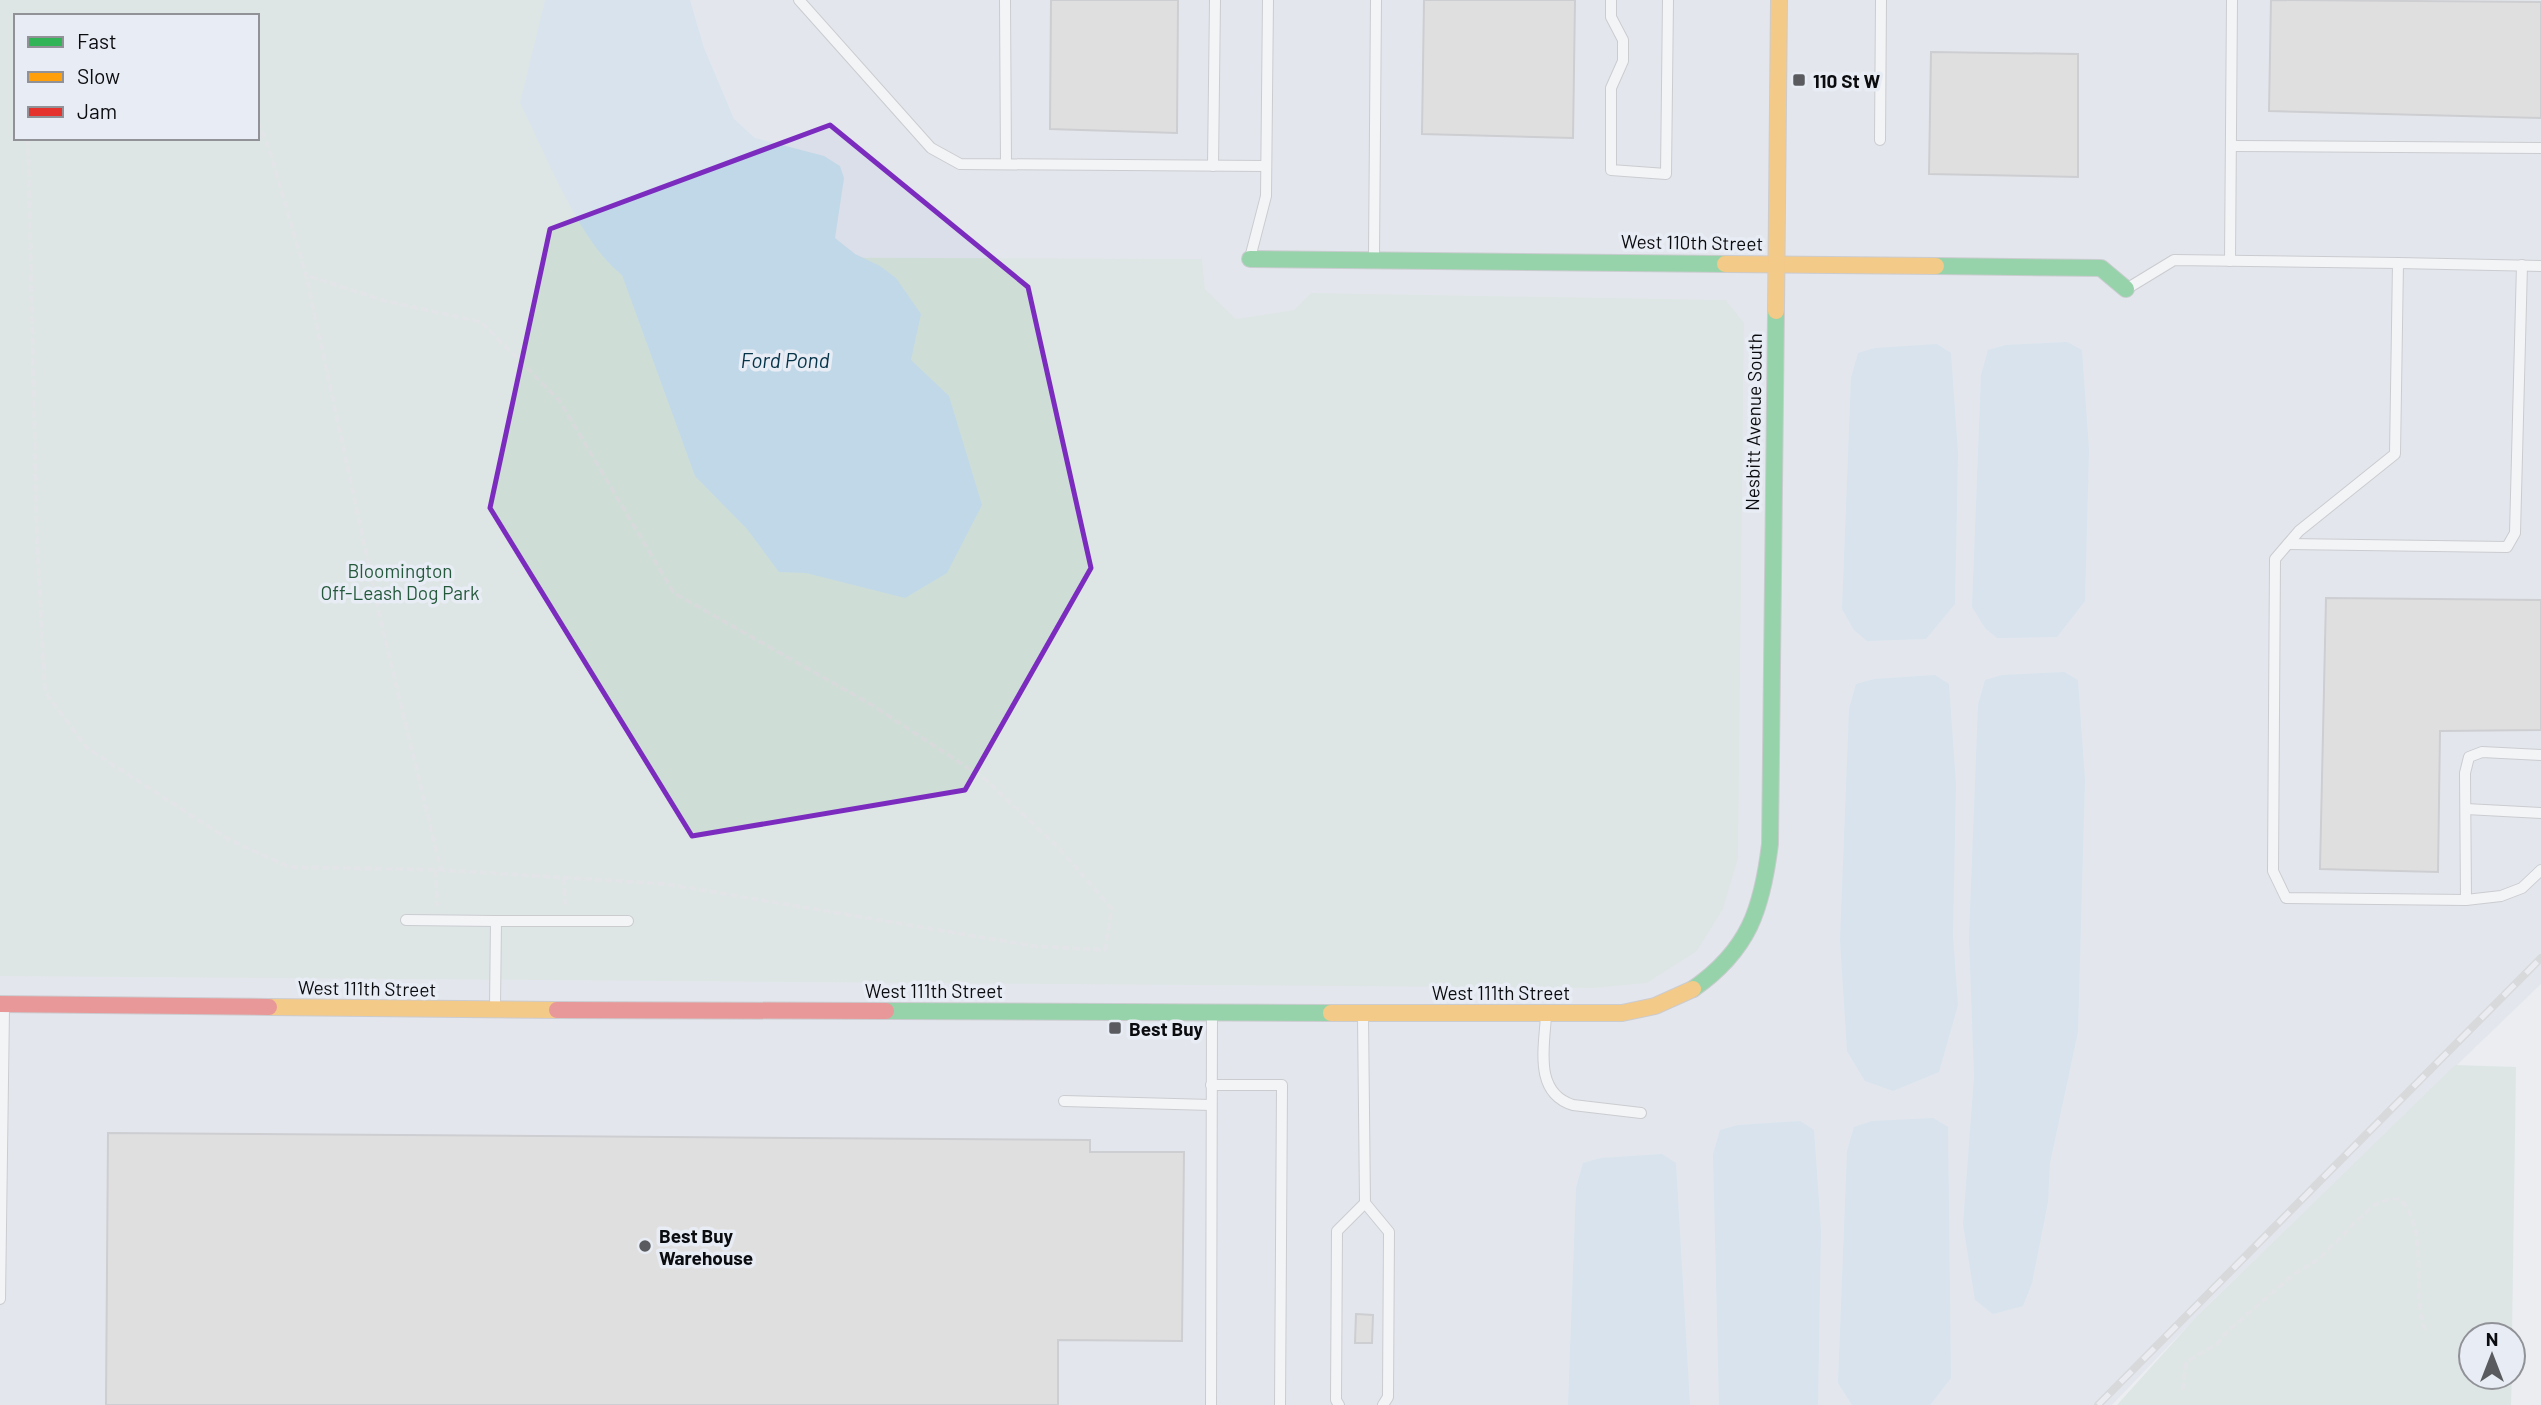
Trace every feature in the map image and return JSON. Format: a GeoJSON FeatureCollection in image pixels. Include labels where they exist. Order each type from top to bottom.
{"type":"FeatureCollection","features":[{"type":"Feature","properties":{"kind":"street","name":"Nesbitt Avenue South"},"geometry":{"type":"LineString","coordinates":[[1770,844],[1779,0]]}},
{"type":"Feature","properties":{"kind":"street","name":"West 110th Street"},"geometry":{"type":"LineString","coordinates":[[1250,259],[2101,268],[2126,289]]}},
{"type":"Feature","properties":{"kind":"street","name":"West 111th Street"},"geometry":{"type":"LineString","coordinates":[[2,1004],[495,1010],[1547,1014],[1637,1011],[1675,999],[1707,979],[1734,952],[1755,919],[1766,881],[1770,844]]}},
{"type":"Feature","properties":{"kind":"lane"},"geometry":{"type":"LineString","coordinates":[[799,0],[931,148],[960,164],[1266,166]]}},
{"type":"Feature","properties":{"kind":"lane"},"geometry":{"type":"LineString","coordinates":[[1005,0],[1006,164]]}},
{"type":"Feature","properties":{"kind":"lane"},"geometry":{"type":"LineString","coordinates":[[1213,166],[1215,0]]}},
{"type":"Feature","properties":{"kind":"lane"},"geometry":{"type":"LineString","coordinates":[[1250,259],[1266,196],[1268,0]]}},
{"type":"Feature","properties":{"kind":"lane"},"geometry":{"type":"LineString","coordinates":[[1374,260],[1376,0]]}},
{"type":"Feature","properties":{"kind":"lane"},"geometry":{"type":"LineString","coordinates":[[1611,0],[1611,17],[1623,40],[1623,61],[1611,88],[1611,170],[1666,174],[1668,0]]}},
{"type":"Feature","properties":{"kind":"lane"},"geometry":{"type":"LineString","coordinates":[[1880,140],[1881,0]]}},
{"type":"Feature","properties":{"kind":"lane"},"geometry":{"type":"LineString","coordinates":[[2230,261],[2232,0]]}},
{"type":"Feature","properties":{"kind":"lane"},"geometry":{"type":"LineString","coordinates":[[2231,146],[2541,148]]}},
{"type":"Feature","properties":{"kind":"lane"},"geometry":{"type":"LineString","coordinates":[[2126,289],[2174,260],[2541,266]]}},
{"type":"Feature","properties":{"kind":"lane"},"geometry":{"type":"LineString","coordinates":[[2398,263],[2395,454],[2299,531],[2275,559],[2273,871],[2286,898],[2466,900],[2501,896],[2522,888],[2541,870]]}},
{"type":"Feature","properties":{"kind":"lane"},"geometry":{"type":"LineString","coordinates":[[2288,544],[2507,547],[2515,533],[2522,265]]}},
{"type":"Feature","properties":{"kind":"lane"},"geometry":{"type":"LineString","coordinates":[[2466,900],[2465,773],[2469,757],[2482,752],[2541,755]]}},
{"type":"Feature","properties":{"kind":"lane"},"geometry":{"type":"LineString","coordinates":[[2466,809],[2541,813]]}},
{"type":"Feature","properties":{"kind":"lane"},"geometry":{"type":"LineString","coordinates":[[406,920],[628,921]]}},
{"type":"Feature","properties":{"kind":"lane"},"geometry":{"type":"LineString","coordinates":[[495,1010],[496,921]]}},
{"type":"Feature","properties":{"kind":"lane"},"geometry":{"type":"LineString","coordinates":[[0,1299],[2,1004]]}},
{"type":"Feature","properties":{"kind":"lane"},"geometry":{"type":"LineString","coordinates":[[1211,1405],[1212,1012]]}},
{"type":"Feature","properties":{"kind":"lane"},"geometry":{"type":"LineString","coordinates":[[1363,1013],[1365,1203],[1389,1232],[1388,1397],[1383,1405]]}},
{"type":"Feature","properties":{"kind":"lane"},"geometry":{"type":"LineString","coordinates":[[1547,1014],[1543,1061],[1548,1088],[1564,1102],[1573,1105],[1641,1113]]}},
{"type":"Feature","properties":{"kind":"lane"},"geometry":{"type":"LineString","coordinates":[[1212,1084],[1282,1085],[1280,1405]]}},
{"type":"Feature","properties":{"kind":"lane"},"geometry":{"type":"LineString","coordinates":[[1064,1101],[1212,1105]]}},
{"type":"Feature","properties":{"kind":"lane"},"geometry":{"type":"LineString","coordinates":[[1339,1405],[1336,1400],[1337,1231],[1365,1203]]}},
{"type":"Feature","properties":{"kind":"path"},"geometry":{"type":"LineString","coordinates":[[259,126],[268,145],[306,275],[382,626],[439,870],[437,920]]}},
{"type":"Feature","properties":{"kind":"path"},"geometry":{"type":"LineString","coordinates":[[28,140],[37,538],[45,692],[87,748],[228,839],[289,867],[439,870],[666,884],[1033,946],[1105,950],[1112,909],[1060,849],[985,779],[872,705],[674,593],[559,400],[481,322],[385,302],[306,275]]}},
{"type":"Feature","properties":{"kind":"path"},"geometry":{"type":"LineString","coordinates":[[564,877],[566,921]]}},
{"type":"Feature","properties":{"kind":"path"},"geometry":{"type":"LineString","coordinates":[[2183,1390],[2186,1362],[2217,1344],[2228,1331],[2293,1275],[2320,1258],[2372,1206],[2389,1199],[2400,1199],[2409,1209],[2414,1224],[2419,1312],[2425,1330]]}},
{"type":"Feature","properties":{"kind":"highlighted area"},"geometry":{"type":"Polygon","coordinates":[[[830,125],[1028,287],[1091,568],[965,790],[692,836],[490,508],[550,229],[830,125]]]}},
{"type":"Feature","properties":{"kind":"shaded area"},"geometry":{"type":"Polygon","coordinates":[[[0,0],[2541,0],[2541,984],[2210,1303],[2112,1405],[0,1405],[0,0]]]}},
{"type":"Feature","properties":{"kind":"green space","name":"Bloomington Off-Leash Dog Park"},"geometry":{"type":"Polygon","coordinates":[[[0,0],[629,0],[631,257],[1202,259],[1205,289],[1236,319],[1294,310],[1311,293],[1726,300],[1744,323],[1738,858],[1723,909],[1697,951],[1647,983],[1594,988],[0,976],[0,0]]]}},
{"type":"Feature","properties":{"kind":"green space"},"geometry":{"type":"Polygon","coordinates":[[[2455,1065],[2516,1067],[2512,1321],[2457,1321],[2457,1391],[2512,1391],[2511,1405],[2117,1405],[2197,1316],[2455,1065]]]}},
{"type":"Feature","properties":{"kind":"water","name":"Ford Pond"},"geometry":{"type":"Polygon","coordinates":[[[545,0],[690,0],[704,48],[734,119],[755,138],[824,156],[840,166],[844,178],[835,238],[855,254],[880,266],[896,278],[921,314],[911,360],[949,396],[982,505],[947,573],[905,598],[806,573],[779,572],[747,529],[695,476],[622,275],[606,260],[577,219],[520,103],[545,0]]]}},
{"type":"Feature","properties":{"kind":"water"},"geometry":{"type":"Polygon","coordinates":[[[2067,342],[2082,350],[2089,450],[2085,601],[2057,637],[1997,638],[1985,628],[1972,607],[1981,375],[1988,350],[2006,345],[2067,342]]]}},
{"type":"Feature","properties":{"kind":"water"},"geometry":{"type":"Polygon","coordinates":[[[1937,344],[1951,353],[1958,453],[1955,604],[1926,639],[1867,641],[1854,630],[1842,609],[1851,378],[1858,353],[1875,348],[1937,344]]]}},
{"type":"Feature","properties":{"kind":"water"},"geometry":{"type":"Polygon","coordinates":[[[2064,672],[2078,680],[2085,780],[2078,1032],[2050,1163],[2048,1202],[2032,1283],[2023,1306],[1993,1314],[1975,1300],[1963,1224],[1974,1077],[1969,937],[1978,705],[1985,680],[2002,675],[2064,672]]]}},
{"type":"Feature","properties":{"kind":"water"},"geometry":{"type":"Polygon","coordinates":[[[1935,675],[1949,684],[1956,784],[1953,935],[1958,1005],[1939,1072],[1893,1091],[1865,1081],[1847,1051],[1840,940],[1849,709],[1856,684],[1874,679],[1935,675]]]}},
{"type":"Feature","properties":{"kind":"water"},"geometry":{"type":"Polygon","coordinates":[[[1933,1118],[1948,1127],[1951,1378],[1930,1405],[1852,1405],[1838,1383],[1847,1151],[1854,1127],[1872,1121],[1933,1118]]]}},
{"type":"Feature","properties":{"kind":"water"},"geometry":{"type":"Polygon","coordinates":[[[1800,1121],[1814,1130],[1821,1230],[1818,1405],[1719,1405],[1713,1154],[1720,1130],[1738,1125],[1800,1121]]]}},
{"type":"Feature","properties":{"kind":"water"},"geometry":{"type":"Polygon","coordinates":[[[1662,1154],[1676,1163],[1690,1405],[1568,1405],[1576,1188],[1583,1163],[1601,1158],[1662,1154]]]}},
{"type":"Feature","properties":{"kind":"building"},"geometry":{"type":"Polygon","coordinates":[[[1051,0],[1178,0],[1177,133],[1050,129],[1051,0]]]}},
{"type":"Feature","properties":{"kind":"building"},"geometry":{"type":"Polygon","coordinates":[[[1424,0],[1575,0],[1573,138],[1422,134],[1424,0]]]}},
{"type":"Feature","properties":{"kind":"building"},"geometry":{"type":"Polygon","coordinates":[[[2271,0],[2541,2],[2541,118],[2269,111],[2271,0]]]}},
{"type":"Feature","properties":{"kind":"building"},"geometry":{"type":"Polygon","coordinates":[[[1931,52],[2078,54],[2078,177],[1929,174],[1931,52]]]}},
{"type":"Feature","properties":{"kind":"building"},"geometry":{"type":"Polygon","coordinates":[[[2326,598],[2541,600],[2541,730],[2440,731],[2438,872],[2320,869],[2326,598]]]}},
{"type":"Feature","properties":{"kind":"building","name":"Best Buy Warehouse"},"geometry":{"type":"Polygon","coordinates":[[[108,1133],[1090,1140],[1090,1152],[1184,1152],[1182,1341],[1058,1340],[1058,1405],[106,1405],[108,1133]]]}},
{"type":"Feature","properties":{"kind":"building"},"geometry":{"type":"Polygon","coordinates":[[[1356,1314],[1373,1315],[1372,1343],[1355,1343],[1356,1314]]]}},
{"type":"Feature","properties":{"kind":"railway"},"geometry":{"type":"LineString","coordinates":[[2098,1405],[2541,958]]}},
{"type":"Feature","properties":{"kind":"traffic: fast"},"geometry":{"type":"LineString","coordinates":[[1250,259],[1725,264]]}},
{"type":"Feature","properties":{"kind":"traffic: fast"},"geometry":{"type":"LineString","coordinates":[[1936,266],[2101,268],[2126,289]]}},
{"type":"Feature","properties":{"kind":"traffic: fast"},"geometry":{"type":"LineString","coordinates":[[1693,989],[1728,959],[1750,926],[1762,889],[1770,844],[1776,311]]}},
{"type":"Feature","properties":{"kind":"traffic: fast"},"geometry":{"type":"LineString","coordinates":[[886,1011],[1331,1013]]}},
{"type":"Feature","properties":{"kind":"traffic: slow"},"geometry":{"type":"LineString","coordinates":[[1776,311],[1779,0]]}},
{"type":"Feature","properties":{"kind":"traffic: slow"},"geometry":{"type":"LineString","coordinates":[[1725,264],[1936,266]]}},
{"type":"Feature","properties":{"kind":"traffic: slow"},"geometry":{"type":"LineString","coordinates":[[1331,1013],[1622,1013],[1655,1006],[1693,989]]}},
{"type":"Feature","properties":{"kind":"traffic: slow"},"geometry":{"type":"LineString","coordinates":[[269,1007],[557,1010]]}},
{"type":"Feature","properties":{"kind":"traffic: jam"},"geometry":{"type":"LineString","coordinates":[[0,1004],[269,1007]]}},
{"type":"Feature","properties":{"kind":"traffic: jam"},"geometry":{"type":"LineString","coordinates":[[557,1010],[886,1011]]}},
{"type":"Feature","properties":{"kind":"place","name":"110 St W"},"geometry":{"type":"Point","coordinates":[1799,80]}},
{"type":"Feature","properties":{"kind":"place","name":"Best Buy"},"geometry":{"type":"Point","coordinates":[1115,1028]}},
{"type":"Feature","properties":{"kind":"place","name":"Best Buy Warehouse"},"geometry":{"type":"Point","coordinates":[645,1246]}}]}
